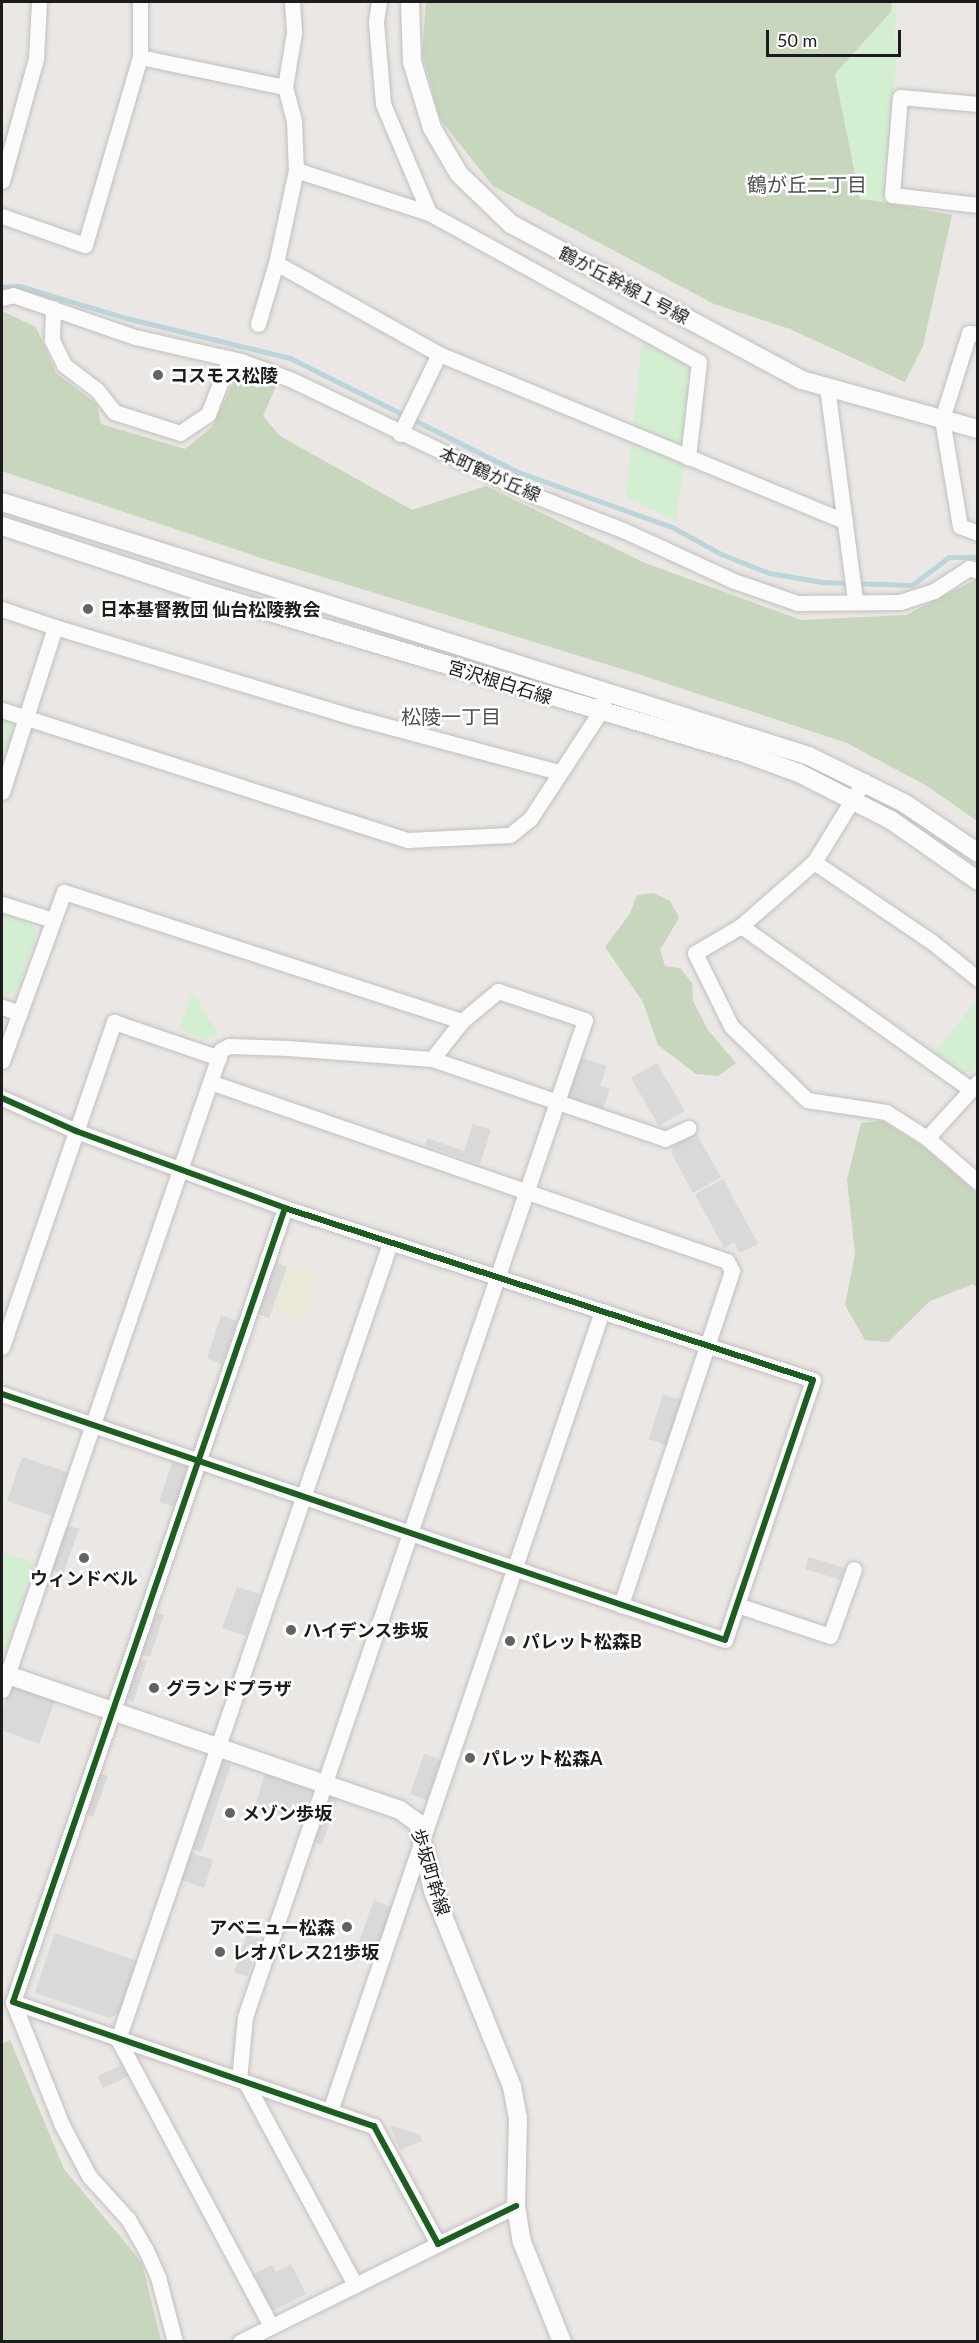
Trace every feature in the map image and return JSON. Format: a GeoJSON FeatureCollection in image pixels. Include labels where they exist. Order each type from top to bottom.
{"type":"FeatureCollection","features":[{"type":"Feature","properties":{"kind":"street"},"geometry":{"type":"LineString","coordinates":[[2,181],[36,58],[39,2]]}},
{"type":"Feature","properties":{"kind":"street"},"geometry":{"type":"LineString","coordinates":[[2,216],[85,245],[140,57],[140,2]]}},
{"type":"Feature","properties":{"kind":"street"},"geometry":{"type":"LineString","coordinates":[[258,324],[276,263],[296,170],[294,121],[285,87],[294,33],[292,2]]}},
{"type":"Feature","properties":{"kind":"street"},"geometry":{"type":"LineString","coordinates":[[379,2],[376,22],[384,104],[429,213]]}},
{"type":"Feature","properties":{"kind":"street","name":"鶴が丘幹線１号線"},"geometry":{"type":"LineString","coordinates":[[410,2],[412,62],[422,104],[444,152],[481,198],[511,224],[802,380],[978,429]]}},
{"type":"Feature","properties":{"kind":"street"},"geometry":{"type":"LineString","coordinates":[[140,57],[285,87]]}},
{"type":"Feature","properties":{"kind":"street"},"geometry":{"type":"LineString","coordinates":[[978,104],[900,97],[892,195],[978,204]]}},
{"type":"Feature","properties":{"kind":"street"},"geometry":{"type":"LineString","coordinates":[[296,170],[429,213],[699,362],[688,457]]}},
{"type":"Feature","properties":{"kind":"street"},"geometry":{"type":"LineString","coordinates":[[276,263],[440,354],[845,521]]}},
{"type":"Feature","properties":{"kind":"street","name":"本町鶴が丘線"},"geometry":{"type":"LineString","coordinates":[[2,298],[13,295],[135,337],[230,358],[292,380],[734,581],[797,603],[855,598],[900,602],[934,591],[969,568],[978,571]]}},
{"type":"Feature","properties":{"kind":"street"},"geometry":{"type":"LineString","coordinates":[[52,308],[52,340],[64,365],[97,390],[114,412],[180,433],[208,414],[230,358]]}},
{"type":"Feature","properties":{"kind":"street"},"geometry":{"type":"LineString","coordinates":[[978,334],[969,333],[942,419],[960,526],[978,533]]}},
{"type":"Feature","properties":{"kind":"street"},"geometry":{"type":"LineString","coordinates":[[402,430],[440,354]]}},
{"type":"Feature","properties":{"kind":"street"},"geometry":{"type":"LineString","coordinates":[[827,387],[855,598]]}},
{"type":"Feature","properties":{"kind":"street"},"geometry":{"type":"LineString","coordinates":[[2,502],[809,756],[864,781],[939,825],[978,853]]}},
{"type":"Feature","properties":{"kind":"street","name":"宮沢根白石線"},"geometry":{"type":"LineString","coordinates":[[2,526],[209,594],[744,753],[799,773],[854,800],[940,852],[978,881]]}},
{"type":"Feature","properties":{"kind":"street"},"geometry":{"type":"LineString","coordinates":[[2,609],[357,718],[559,772]]}},
{"type":"Feature","properties":{"kind":"street"},"geometry":{"type":"LineString","coordinates":[[2,792],[55,627]]}},
{"type":"Feature","properties":{"kind":"street"},"geometry":{"type":"LineString","coordinates":[[2,710],[408,840],[510,836],[530,819],[600,712],[606,691]]}},
{"type":"Feature","properties":{"kind":"street"},"geometry":{"type":"LineString","coordinates":[[864,781],[814,862],[741,926],[695,953],[731,1026],[807,1100],[886,1112],[927,1138],[978,1182]]}},
{"type":"Feature","properties":{"kind":"street"},"geometry":{"type":"LineString","coordinates":[[814,862],[932,942],[978,979]]}},
{"type":"Feature","properties":{"kind":"street"},"geometry":{"type":"LineString","coordinates":[[2,1061],[64,892],[462,1021]]}},
{"type":"Feature","properties":{"kind":"street"},"geometry":{"type":"LineString","coordinates":[[2,904],[53,920]]}},
{"type":"Feature","properties":{"kind":"street"},"geometry":{"type":"LineString","coordinates":[[741,926],[974,1085],[927,1138]]}},
{"type":"Feature","properties":{"kind":"street"},"geometry":{"type":"LineString","coordinates":[[355,2285],[242,2081],[245,2017],[585,1020],[498,991],[462,1021],[432,1059]]}},
{"type":"Feature","properties":{"kind":"street"},"geometry":{"type":"LineString","coordinates":[[2,1007],[20,1013]]}},
{"type":"Feature","properties":{"kind":"street"},"geometry":{"type":"LineString","coordinates":[[2,1347],[114,1022],[219,1058]]}},
{"type":"Feature","properties":{"kind":"street"},"geometry":{"type":"LineString","coordinates":[[3,1680],[221,1050],[229,1046],[432,1059],[665,1139],[689,1128]]}},
{"type":"Feature","properties":{"kind":"street"},"geometry":{"type":"LineString","coordinates":[[210,1082],[727,1261],[732,1271],[621,1605]]}},
{"type":"Feature","properties":{"kind":"street"},"geometry":{"type":"LineString","coordinates":[[2,1098],[76,1131],[285,1208],[495,1279],[602,1311],[813,1380],[725,1640],[2,1394]]}},
{"type":"Feature","properties":{"kind":"street"},"geometry":{"type":"LineString","coordinates":[[175,2342],[158,2277],[146,2250],[128,2219],[89,2176],[62,2126],[13,2001],[285,1208]]}},
{"type":"Feature","properties":{"kind":"street"},"geometry":{"type":"LineString","coordinates":[[272,2326],[118,2039],[220,1748],[390,1243]]}},
{"type":"Feature","properties":{"kind":"street"},"geometry":{"type":"LineString","coordinates":[[330,2111],[602,1311]]}},
{"type":"Feature","properties":{"kind":"street"},"geometry":{"type":"LineString","coordinates":[[737,1605],[830,1636],[854,1569]]}},
{"type":"Feature","properties":{"kind":"street","name":"歩坂町幹線"},"geometry":{"type":"LineString","coordinates":[[3,1680],[112,1711],[400,1810],[418,1823],[424,1840],[433,1891],[512,2087],[518,2118],[516,2206],[534,2278],[562,2342]]}},
{"type":"Feature","properties":{"kind":"street"},"geometry":{"type":"LineString","coordinates":[[13,2001],[374,2126],[438,2244]]}},
{"type":"Feature","properties":{"kind":"street"},"geometry":{"type":"LineString","coordinates":[[240,2342],[516,2206]]}},
{"type":"Feature","properties":{"kind":"green space"},"geometry":{"type":"Polygon","coordinates":[[[426,2],[892,2],[891,12],[835,74],[860,198],[952,215],[923,346],[905,382],[790,329],[714,304],[493,186],[440,119],[422,53],[426,2]]]}},
{"type":"Feature","properties":{"kind":"green space"},"geometry":{"type":"Polygon","coordinates":[[[892,2],[897,2],[894,41],[898,42],[884,202],[860,199],[835,74],[891,12],[892,2]]]}},
{"type":"Feature","properties":{"kind":"green space"},"geometry":{"type":"Polygon","coordinates":[[[2,311],[36,327],[56,373],[97,404],[101,424],[185,449],[212,427],[238,372],[279,379],[263,416],[280,436],[412,510],[486,486],[645,563],[801,620],[906,615],[977,579],[977,821],[927,786],[847,743],[638,674],[261,558],[2,471],[2,311]]]}},
{"type":"Feature","properties":{"kind":"green space"},"geometry":{"type":"Polygon","coordinates":[[[643,331],[699,362],[676,521],[626,498],[643,331]]]}},
{"type":"Feature","properties":{"kind":"green space"},"geometry":{"type":"Polygon","coordinates":[[[2,710],[25,718],[2,792],[2,710]]]}},
{"type":"Feature","properties":{"kind":"green space"},"geometry":{"type":"Polygon","coordinates":[[[653,893],[670,901],[679,918],[660,950],[665,966],[680,968],[692,983],[693,1001],[708,1030],[736,1063],[718,1076],[696,1074],[658,1045],[643,1002],[605,947],[629,915],[637,895],[653,893]]]}},
{"type":"Feature","properties":{"kind":"green space"},"geometry":{"type":"Polygon","coordinates":[[[2,912],[30,920],[37,933],[18,989],[5,996],[2,995],[2,912]]]}},
{"type":"Feature","properties":{"kind":"green space"},"geometry":{"type":"Polygon","coordinates":[[[192,992],[219,1034],[205,1039],[179,1029],[192,992]]]}},
{"type":"Feature","properties":{"kind":"green space"},"geometry":{"type":"Polygon","coordinates":[[[977,1000],[977,1065],[970,1073],[958,1073],[934,1053],[977,1000]]]}},
{"type":"Feature","properties":{"kind":"green space"},"geometry":{"type":"Polygon","coordinates":[[[882,1121],[922,1146],[978,1194],[977,1288],[973,1284],[930,1301],[888,1342],[865,1340],[845,1305],[855,1254],[847,1180],[861,1123],[882,1121]]]}},
{"type":"Feature","properties":{"kind":"green space"},"geometry":{"type":"Polygon","coordinates":[[[289,1265],[317,1275],[302,1320],[274,1310],[289,1265]]]}},
{"type":"Feature","properties":{"kind":"green space"},"geometry":{"type":"Polygon","coordinates":[[[2,1552],[35,1564],[5,1650],[2,1652],[2,1552]]]}},
{"type":"Feature","properties":{"kind":"green space"},"geometry":{"type":"Polygon","coordinates":[[[10,2040],[64,2169],[142,2263],[161,2341],[2,2341],[2,2044],[10,2040]]]}},
{"type":"Feature","properties":{"kind":"shaded area"},"geometry":{"type":"Polygon","coordinates":[[[579,1057],[607,1066],[600,1086],[610,1089],[603,1109],[566,1097],[579,1057]]]}},
{"type":"Feature","properties":{"kind":"shaded area"},"geometry":{"type":"Polygon","coordinates":[[[657,1063],[685,1111],[659,1126],[631,1078],[657,1063]]]}},
{"type":"Feature","properties":{"kind":"shaded area"},"geometry":{"type":"Polygon","coordinates":[[[473,1124],[491,1130],[480,1164],[425,1145],[427,1138],[464,1151],[473,1124]]]}},
{"type":"Feature","properties":{"kind":"shaded area"},"geometry":{"type":"Polygon","coordinates":[[[695,1131],[721,1177],[693,1193],[672,1154],[673,1143],[695,1131]]]}},
{"type":"Feature","properties":{"kind":"shaded area"},"geometry":{"type":"Polygon","coordinates":[[[723,1179],[758,1244],[740,1253],[734,1243],[724,1248],[695,1194],[723,1179]]]}},
{"type":"Feature","properties":{"kind":"shaded area"},"geometry":{"type":"Polygon","coordinates":[[[273,1261],[287,1267],[269,1318],[255,1313],[273,1261]]]}},
{"type":"Feature","properties":{"kind":"shaded area"},"geometry":{"type":"Polygon","coordinates":[[[221,1315],[237,1321],[222,1364],[207,1358],[221,1315]]]}},
{"type":"Feature","properties":{"kind":"shaded area"},"geometry":{"type":"Polygon","coordinates":[[[663,1394],[682,1400],[668,1446],[649,1439],[663,1394]]]}},
{"type":"Feature","properties":{"kind":"shaded area"},"geometry":{"type":"Polygon","coordinates":[[[22,1457],[67,1472],[52,1516],[7,1501],[22,1457]]]}},
{"type":"Feature","properties":{"kind":"shaded area"},"geometry":{"type":"Polygon","coordinates":[[[174,1457],[189,1462],[174,1507],[159,1502],[174,1457]]]}},
{"type":"Feature","properties":{"kind":"shaded area"},"geometry":{"type":"Polygon","coordinates":[[[66,1525],[79,1529],[63,1574],[51,1570],[66,1525]]]}},
{"type":"Feature","properties":{"kind":"shaded area"},"geometry":{"type":"Polygon","coordinates":[[[809,1557],[845,1568],[841,1580],[805,1569],[809,1557]]]}},
{"type":"Feature","properties":{"kind":"shaded area"},"geometry":{"type":"Polygon","coordinates":[[[237,1587],[260,1594],[246,1636],[222,1628],[237,1587]]]}},
{"type":"Feature","properties":{"kind":"shaded area"},"geometry":{"type":"Polygon","coordinates":[[[154,1612],[164,1615],[150,1657],[140,1654],[154,1612]]]}},
{"type":"Feature","properties":{"kind":"shaded area"},"geometry":{"type":"Polygon","coordinates":[[[138,1658],[147,1661],[133,1702],[123,1698],[138,1658]]]}},
{"type":"Feature","properties":{"kind":"shaded area"},"geometry":{"type":"Polygon","coordinates":[[[12,1682],[56,1698],[39,1744],[2,1730],[2,1712],[12,1682]]]}},
{"type":"Feature","properties":{"kind":"shaded area"},"geometry":{"type":"Polygon","coordinates":[[[424,1754],[441,1760],[427,1800],[410,1794],[424,1754]]]}},
{"type":"Feature","properties":{"kind":"shaded area"},"geometry":{"type":"Polygon","coordinates":[[[221,1761],[231,1765],[201,1852],[190,1848],[221,1761]]]}},
{"type":"Feature","properties":{"kind":"shaded area"},"geometry":{"type":"Polygon","coordinates":[[[266,1771],[313,1786],[301,1821],[255,1806],[266,1771]]]}},
{"type":"Feature","properties":{"kind":"shaded area"},"geometry":{"type":"Polygon","coordinates":[[[98,1773],[108,1776],[93,1817],[84,1813],[98,1773]]]}},
{"type":"Feature","properties":{"kind":"shaded area"},"geometry":{"type":"Polygon","coordinates":[[[326,1794],[338,1798],[322,1845],[310,1841],[326,1794]]]}},
{"type":"Feature","properties":{"kind":"shaded area"},"geometry":{"type":"Polygon","coordinates":[[[189,1852],[213,1860],[204,1888],[180,1879],[189,1852]]]}},
{"type":"Feature","properties":{"kind":"shaded area"},"geometry":{"type":"Polygon","coordinates":[[[374,1900],[392,1907],[374,1959],[355,1953],[374,1900]]]}},
{"type":"Feature","properties":{"kind":"shaded area"},"geometry":{"type":"Polygon","coordinates":[[[55,1933],[137,1961],[120,2012],[110,2018],[35,1993],[55,1933]]]}},
{"type":"Feature","properties":{"kind":"shaded area"},"geometry":{"type":"Polygon","coordinates":[[[247,1934],[260,1939],[247,1976],[234,1972],[247,1934]]]}},
{"type":"Feature","properties":{"kind":"shaded area"},"geometry":{"type":"Polygon","coordinates":[[[126,2063],[131,2075],[103,2088],[98,2076],[126,2063]]]}},
{"type":"Feature","properties":{"kind":"shaded area"},"geometry":{"type":"Polygon","coordinates":[[[390,2125],[420,2135],[422,2141],[400,2150],[390,2125]]]}},
{"type":"Feature","properties":{"kind":"shaded area"},"geometry":{"type":"Polygon","coordinates":[[[291,2264],[306,2294],[273,2311],[254,2274],[272,2265],[276,2272],[291,2264]]]}},
{"type":"Feature","properties":{"kind":"waterway"},"geometry":{"type":"LineString","coordinates":[[2,287],[19,286],[126,318],[290,358],[518,472],[674,528],[721,554],[769,573],[822,582],[912,585],[949,557],[978,557]]}},
{"type":"Feature","properties":{"kind":"cycle path"},"geometry":{"type":"LineString","coordinates":[[2,1098],[76,1131],[285,1208],[813,1380],[725,1640],[2,1394]]}},
{"type":"Feature","properties":{"kind":"cycle path"},"geometry":{"type":"LineString","coordinates":[[285,1208],[13,2002],[374,2126],[438,2244],[516,2206]]}},
{"type":"Feature","properties":{"kind":"place","name":"コスモス松陵"},"geometry":{"type":"Point","coordinates":[158,375]}},
{"type":"Feature","properties":{"kind":"place","name":"日本基督教団 仙台松陵教会"},"geometry":{"type":"Point","coordinates":[88,609]}},
{"type":"Feature","properties":{"kind":"place","name":"ウィンドベル"},"geometry":{"type":"Point","coordinates":[84,1558]}},
{"type":"Feature","properties":{"kind":"place","name":"ハイデンス歩坂"},"geometry":{"type":"Point","coordinates":[291,1630]}},
{"type":"Feature","properties":{"kind":"place","name":"パレット松森B"},"geometry":{"type":"Point","coordinates":[510,1641]}},
{"type":"Feature","properties":{"kind":"place","name":"グランドプラザ"},"geometry":{"type":"Point","coordinates":[154,1688]}},
{"type":"Feature","properties":{"kind":"place","name":"パレット松森A"},"geometry":{"type":"Point","coordinates":[470,1758]}},
{"type":"Feature","properties":{"kind":"place","name":"メゾン歩坂"},"geometry":{"type":"Point","coordinates":[230,1813]}},
{"type":"Feature","properties":{"kind":"place","name":"アベニュー松森"},"geometry":{"type":"Point","coordinates":[347,1927]}},
{"type":"Feature","properties":{"kind":"place","name":"レオパレス21歩坂"},"geometry":{"type":"Point","coordinates":[220,1952]}},
{"type":"Feature","properties":{"kind":"district","name":"鶴が丘二丁目"},"geometry":{"type":"Point","coordinates":[807,184]}},
{"type":"Feature","properties":{"kind":"district","name":"松陵一丁目"},"geometry":{"type":"Point","coordinates":[451,716]}}]}
